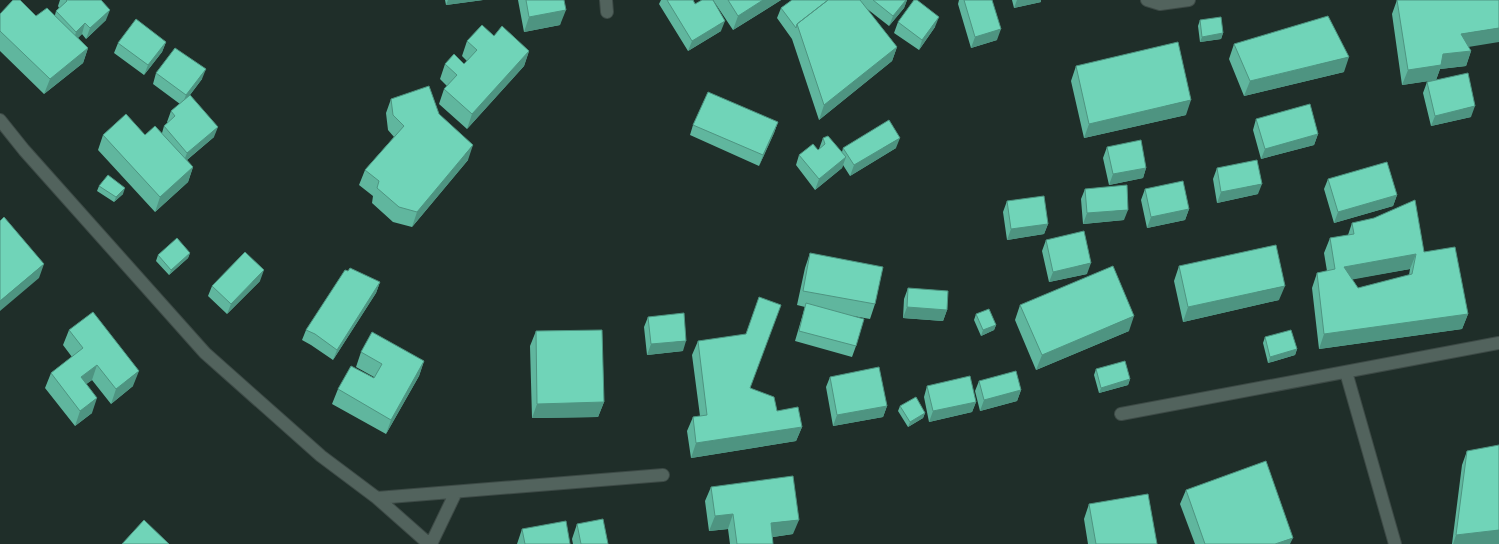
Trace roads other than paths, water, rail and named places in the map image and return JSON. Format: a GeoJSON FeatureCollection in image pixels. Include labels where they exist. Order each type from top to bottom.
{"type":"FeatureCollection","features":[{"type":"Feature","properties":{"kind":"street"},"geometry":{"type":"LineString","coordinates":[[1147,0],[1160,4],[1189,0]]}},
{"type":"Feature","properties":{"kind":"street"},"geometry":{"type":"LineString","coordinates":[[0,120],[29,156],[205,353],[321,456],[377,498],[430,544],[456,492]]}},
{"type":"Feature","properties":{"kind":"street"},"geometry":{"type":"LineString","coordinates":[[1121,414],[1499,343]]}},
{"type":"Feature","properties":{"kind":"street"},"geometry":{"type":"LineString","coordinates":[[1346,372],[1395,544]]}},
{"type":"Feature","properties":{"kind":"street"},"geometry":{"type":"LineString","coordinates":[[377,498],[663,475]]}}]}
